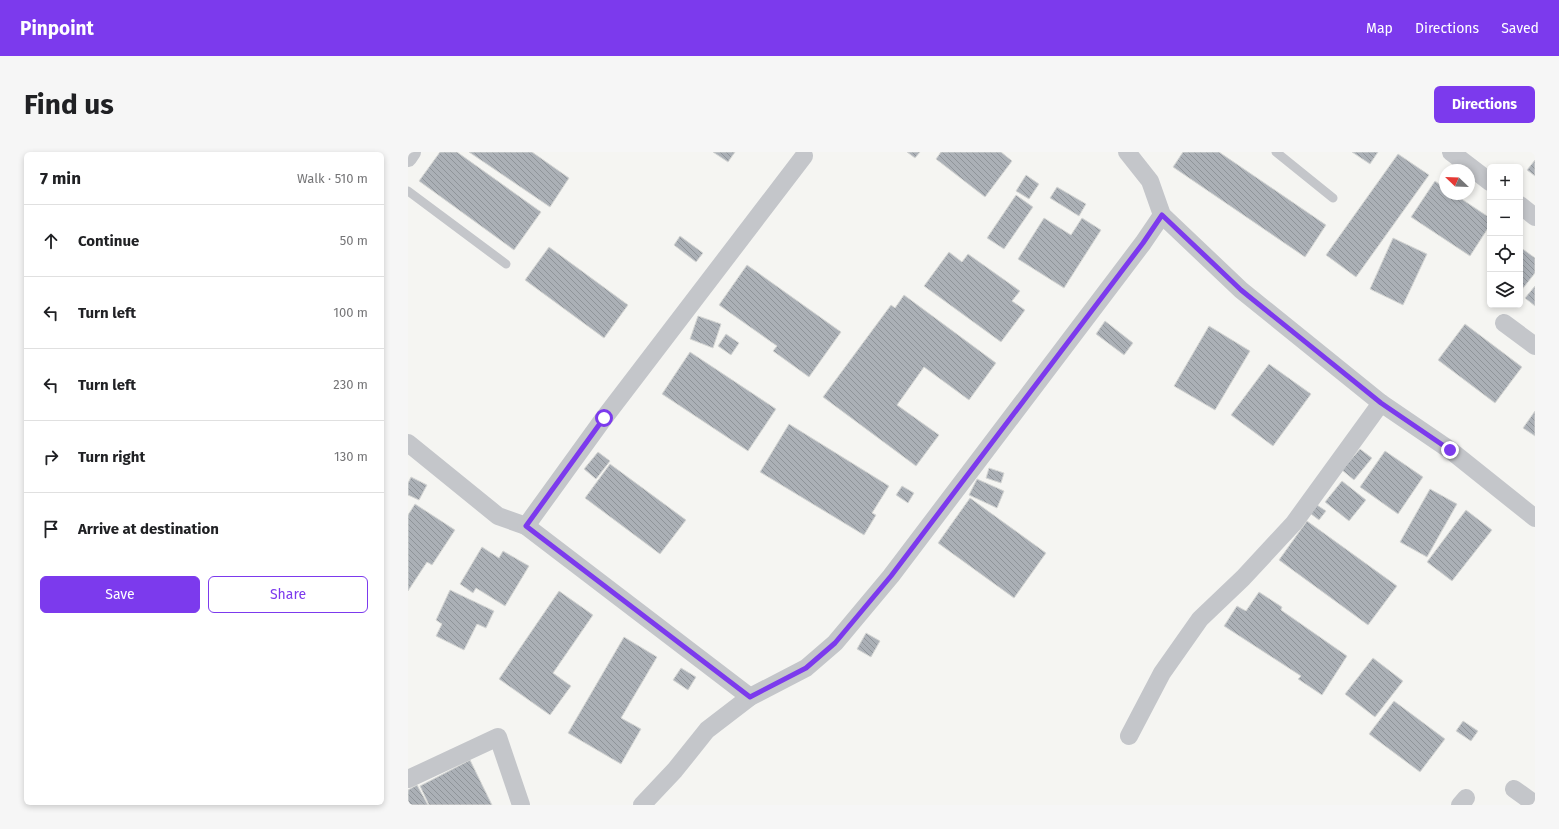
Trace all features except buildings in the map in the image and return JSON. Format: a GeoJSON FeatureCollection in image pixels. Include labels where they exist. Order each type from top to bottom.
{"type":"FeatureCollection","features":[{"type":"Feature","properties":{"kind":"street"},"geometry":{"type":"LineString","coordinates":[[408,158],[412,152]]}},
{"type":"Feature","properties":{"kind":"street"},"geometry":{"type":"LineString","coordinates":[[1127,152],[1150,182],[1162,215],[1241,290],[1381,403],[1450,450],[1535,518]]}},
{"type":"Feature","properties":{"kind":"street"},"geometry":{"type":"LineString","coordinates":[[1451,152],[1487,180]]}},
{"type":"Feature","properties":{"kind":"street"},"geometry":{"type":"LineString","coordinates":[[526,526],[604,418],[804,156]]}},
{"type":"Feature","properties":{"kind":"street"},"geometry":{"type":"LineString","coordinates":[[1523,207],[1535,217]]}},
{"type":"Feature","properties":{"kind":"street"},"geometry":{"type":"LineString","coordinates":[[642,805],[675,770],[707,730],[750,697],[806,668],[835,643],[891,576],[1143,243],[1162,215]]}},
{"type":"Feature","properties":{"kind":"street"},"geometry":{"type":"LineString","coordinates":[[1504,323],[1535,346]]}},
{"type":"Feature","properties":{"kind":"street"},"geometry":{"type":"LineString","coordinates":[[1129,736],[1162,673],[1200,619],[1243,578],[1294,523],[1381,403]]}},
{"type":"Feature","properties":{"kind":"street"},"geometry":{"type":"LineString","coordinates":[[408,443],[498,516],[526,526],[750,697]]}},
{"type":"Feature","properties":{"kind":"street"},"geometry":{"type":"LineString","coordinates":[[408,779],[498,737],[521,805]]}},
{"type":"Feature","properties":{"kind":"street"},"geometry":{"type":"LineString","coordinates":[[1514,789],[1535,804]]}},
{"type":"Feature","properties":{"kind":"lane"},"geometry":{"type":"LineString","coordinates":[[1276,152],[1333,198]]}},
{"type":"Feature","properties":{"kind":"lane"},"geometry":{"type":"LineString","coordinates":[[408,191],[506,264]]}},
{"type":"Feature","properties":{"kind":"route"},"geometry":{"type":"LineString","coordinates":[[604,418],[526,526],[750,697],[806,668],[835,643],[891,576],[1143,243],[1162,215],[1241,290],[1381,403],[1450,450]]}}]}
